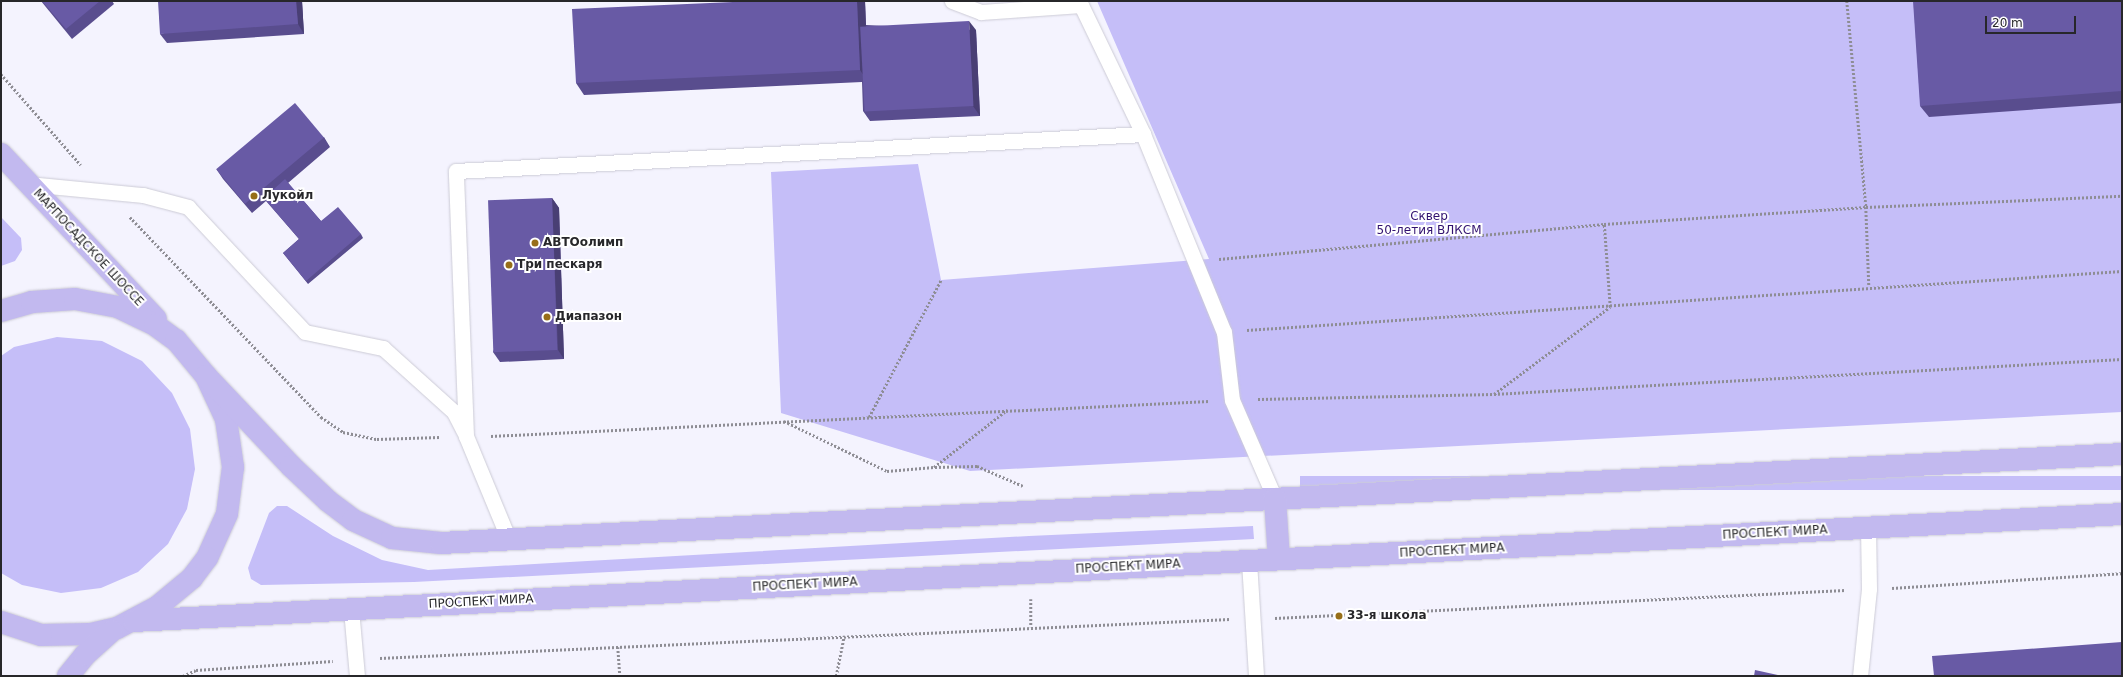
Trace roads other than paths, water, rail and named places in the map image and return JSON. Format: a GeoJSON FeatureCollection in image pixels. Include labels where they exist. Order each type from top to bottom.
{"type":"FeatureCollection","features":[{"type":"Feature","properties":{"kind":"main road","name":"МАРПОСАДСКОЕ ШОССЕ"},"geometry":{"type":"LineString","coordinates":[[1,154],[176,340]]}},
{"type":"Feature","properties":{"kind":"main road"},"geometry":{"type":"LineString","coordinates":[[1,311],[32,302],[54,299],[98,302],[139,316],[176,340],[206,376],[291,466],[328,501],[372,530],[412,542],[441,544],[2122,454]]}},
{"type":"Feature","properties":{"kind":"main road"},"geometry":{"type":"LineString","coordinates":[[68,676],[85,655],[126,624],[176,595],[192,578],[207,558],[227,514],[233,467],[231,443],[226,420],[206,376]]}},
{"type":"Feature","properties":{"kind":"main road"},"geometry":{"type":"LineString","coordinates":[[1275,499],[1279,559]]}},
{"type":"Feature","properties":{"kind":"main road","name":"ПРОСПЕКТ МИРА"},"geometry":{"type":"LineString","coordinates":[[126,624],[351,609],[2122,514]]}},
{"type":"Feature","properties":{"kind":"main road"},"geometry":{"type":"LineString","coordinates":[[1,622],[41,634],[67,636],[90,634],[126,624]]}},
{"type":"Feature","properties":{"kind":"lane"},"geometry":{"type":"LineString","coordinates":[[952,1],[981,12],[1081,5],[1143,134],[1224,332],[1232,400],[1275,499]]}},
{"type":"Feature","properties":{"kind":"lane"},"geometry":{"type":"LineString","coordinates":[[466,436],[456,171],[1143,134]]}},
{"type":"Feature","properties":{"kind":"lane"},"geometry":{"type":"LineString","coordinates":[[28,184],[143,195],[188,207],[305,332],[383,348],[454,412],[466,436],[509,540]]}},
{"type":"Feature","properties":{"kind":"lane"},"geometry":{"type":"LineString","coordinates":[[1860,676],[1869,589],[1868,527]]}},
{"type":"Feature","properties":{"kind":"lane"},"geometry":{"type":"LineString","coordinates":[[1249,561],[1256,676]]}},
{"type":"Feature","properties":{"kind":"lane"},"geometry":{"type":"LineString","coordinates":[[351,609],[357,676]]}},
{"type":"Feature","properties":{"kind":"place","name":"Лукойл"},"geometry":{"type":"Point","coordinates":[254,196]}},
{"type":"Feature","properties":{"kind":"place","name":"АВТОолимп"},"geometry":{"type":"Point","coordinates":[535,243]}},
{"type":"Feature","properties":{"kind":"place","name":"Три пескаря"},"geometry":{"type":"Point","coordinates":[509,265]}},
{"type":"Feature","properties":{"kind":"place","name":"Диапазон"},"geometry":{"type":"Point","coordinates":[547,317]}},
{"type":"Feature","properties":{"kind":"place","name":"33-я школа"},"geometry":{"type":"Point","coordinates":[1339,616]}},
{"type":"Feature","properties":{"kind":"park label","name":"Сквер 50-летия ВЛКСМ"},"geometry":{"type":"Point","coordinates":[1429,224]}}]}
